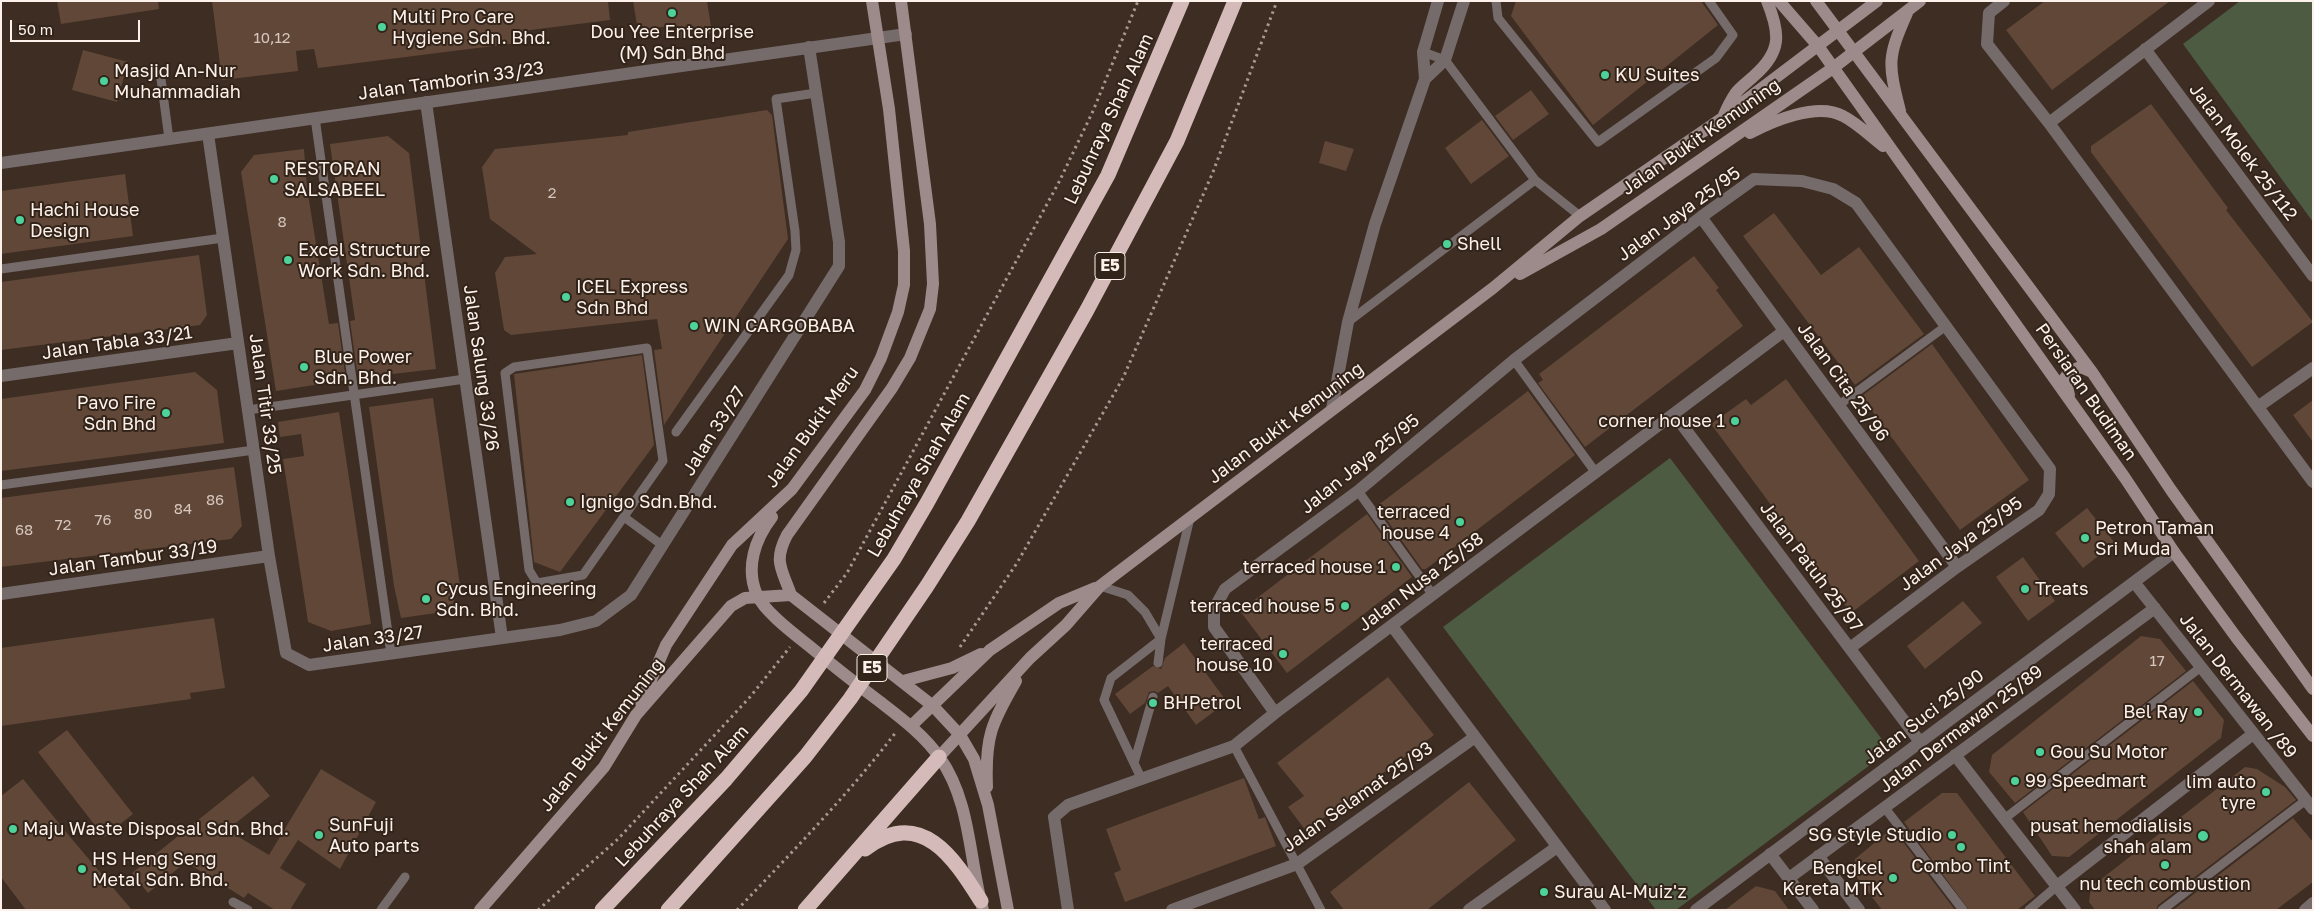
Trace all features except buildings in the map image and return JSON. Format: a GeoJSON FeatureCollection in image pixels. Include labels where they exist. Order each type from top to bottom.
{"type":"FeatureCollection","features":[{"type":"Feature","properties":{"kind":"highway","name":"Lebuhraya Shah Alam"},"geometry":{"type":"LineString","coordinates":[[602,910],[726,778],[802,691],[894,558],[927,503],[1108,175],[1182,1]]}},
{"type":"Feature","properties":{"kind":"highway","name":"E5"},"geometry":{"type":"LineString","coordinates":[[668,910],[805,757],[850,699],[927,586],[968,521],[1087,310],[1177,141],[1235,1]]}},
{"type":"Feature","properties":{"kind":"highway"},"geometry":{"type":"LineString","coordinates":[[805,910],[940,757]]}},
{"type":"Feature","properties":{"kind":"highway"},"geometry":{"type":"LineString","coordinates":[[847,863],[877,840],[898,834],[920,835],[939,845],[959,865],[982,906]]}},
{"type":"Feature","properties":{"kind":"main road","name":"Jalan Bukit Meru"},"geometry":{"type":"LineString","coordinates":[[636,715],[666,645],[732,545],[792,489],[865,390],[889,337],[904,285],[904,251],[889,109],[872,1]]}},
{"type":"Feature","properties":{"kind":"main road"},"geometry":{"type":"LineString","coordinates":[[901,1],[930,224],[933,284],[930,309],[910,358],[892,388],[786,535],[778,552],[780,564],[791,595],[903,681],[933,706],[960,735],[974,759],[988,804],[1008,910]]}},
{"type":"Feature","properties":{"kind":"main road"},"geometry":{"type":"LineString","coordinates":[[1721,119],[1736,93],[1762,69],[1774,54],[1777,40],[1774,19],[1767,1]]}},
{"type":"Feature","properties":{"kind":"main road","name":"Persiaran Budiman"},"geometry":{"type":"LineString","coordinates":[[1779,1],[1818,46],[2070,400],[2174,552],[2236,637],[2313,736]]}},
{"type":"Feature","properties":{"kind":"main road","name":"Persiaran Budiman"},"geometry":{"type":"LineString","coordinates":[[1816,1],[2092,372],[2171,490],[2313,690]]}},
{"type":"Feature","properties":{"kind":"main road","name":"Jalan Bukit Kemuning"},"geometry":{"type":"LineString","coordinates":[[940,757],[1030,658],[1066,625],[1100,586],[1493,288],[1580,216],[1721,119],[1877,1]]}},
{"type":"Feature","properties":{"kind":"main road","name":"Jalan Bukit Kemuning"},"geometry":{"type":"LineString","coordinates":[[1493,288],[1601,229],[1832,68],[1920,1]]}},
{"type":"Feature","properties":{"kind":"main road"},"geometry":{"type":"LineString","coordinates":[[1902,118],[1892,82],[1890,55],[1908,10]]}},
{"type":"Feature","properties":{"kind":"main road"},"geometry":{"type":"LineString","coordinates":[[1715,150],[1771,122],[1797,114],[1818,111],[1842,115],[1893,153]]}},
{"type":"Feature","properties":{"kind":"main road"},"geometry":{"type":"LineString","coordinates":[[2070,400],[2065,378],[2067,374],[2075,368],[2081,367],[2092,372]]}},
{"type":"Feature","properties":{"kind":"main road"},"geometry":{"type":"LineString","coordinates":[[792,489],[760,532],[756,542],[752,570],[757,596],[784,627],[910,726],[940,757],[952,779],[963,810],[982,906]]}},
{"type":"Feature","properties":{"kind":"main road","name":"Jalan Bukit Kemuning"},"geometry":{"type":"LineString","coordinates":[[910,726],[990,650],[1059,603],[1100,586]]}},
{"type":"Feature","properties":{"kind":"main road","name":"Jalan Bukit Kemuning"},"geometry":{"type":"LineString","coordinates":[[480,910],[604,768],[636,715],[731,606],[745,598],[791,595]]}},
{"type":"Feature","properties":{"kind":"main road"},"geometry":{"type":"LineString","coordinates":[[903,681],[952,668],[990,650]]}},
{"type":"Feature","properties":{"kind":"main road"},"geometry":{"type":"LineString","coordinates":[[988,804],[986,755],[991,730],[997,713],[1030,658]]}},
{"type":"Feature","properties":{"kind":"street"},"geometry":{"type":"LineString","coordinates":[[1332,409],[1348,322],[1374,224],[1425,79],[1423,52],[1438,1]]}},
{"type":"Feature","properties":{"kind":"street"},"geometry":{"type":"LineString","coordinates":[[1425,79],[1445,60],[1464,1]]}},
{"type":"Feature","properties":{"kind":"street"},"geometry":{"type":"LineString","coordinates":[[2004,1],[1989,13],[1987,44],[2049,123],[2313,482]]}},
{"type":"Feature","properties":{"kind":"street"},"geometry":{"type":"LineString","coordinates":[[2049,123],[2209,1]]}},
{"type":"Feature","properties":{"kind":"street","name":"Jalan Tamborin 33/23"},"geometry":{"type":"LineString","coordinates":[[1,164],[906,34]]}},
{"type":"Feature","properties":{"kind":"street","name":"Jalan 33/27"},"geometry":{"type":"LineString","coordinates":[[309,665],[560,630],[596,621],[631,595],[839,266],[839,242],[809,47]]}},
{"type":"Feature","properties":{"kind":"street","name":"Jalan Molek 25/112"},"geometry":{"type":"LineString","coordinates":[[2144,49],[2313,276]]}},
{"type":"Feature","properties":{"kind":"street","name":"Jalan Salung 33/26"},"geometry":{"type":"LineString","coordinates":[[426,102],[502,638]]}},
{"type":"Feature","properties":{"kind":"street","name":"Jalan Titir 33/25"},"geometry":{"type":"LineString","coordinates":[[208,134],[269,556],[286,653],[309,665]]}},
{"type":"Feature","properties":{"kind":"street","name":"Jalan Jaya 25/95"},"geometry":{"type":"LineString","coordinates":[[1275,713],[1214,627],[1214,609],[1225,589],[1358,491],[1514,360],[1701,217],[1754,179],[1802,181],[1833,189],[1856,203],[2050,469],[2050,494],[2039,510],[1957,567],[1850,648]]}},
{"type":"Feature","properties":{"kind":"street","name":"Jalan Cita 25/96"},"geometry":{"type":"LineString","coordinates":[[1701,217],[1957,567]]}},
{"type":"Feature","properties":{"kind":"street","name":"Jalan Nusa 25/58"},"geometry":{"type":"LineString","coordinates":[[1068,910],[1054,817],[1068,806],[1234,746],[1275,713],[1784,331]]}},
{"type":"Feature","properties":{"kind":"street","name":"Jalan Tabla 33/21"},"geometry":{"type":"LineString","coordinates":[[1,376],[238,344]]}},
{"type":"Feature","properties":{"kind":"street"},"geometry":{"type":"LineString","coordinates":[[2258,406],[2313,368]]}},
{"type":"Feature","properties":{"kind":"street","name":"Jalan Patuh 25/97"},"geometry":{"type":"LineString","coordinates":[[1674,414],[1920,742]]}},
{"type":"Feature","properties":{"kind":"street","name":"Jalan Suci 25/90"},"geometry":{"type":"LineString","coordinates":[[1696,910],[2174,552]]}},
{"type":"Feature","properties":{"kind":"street","name":"Jalan Tambur 33/19"},"geometry":{"type":"LineString","coordinates":[[1,594],[269,556]]}},
{"type":"Feature","properties":{"kind":"street","name":"Jalan Dermawan /89"},"geometry":{"type":"LineString","coordinates":[[2134,582],[2310,805]]}},
{"type":"Feature","properties":{"kind":"street","name":"Jalan Dermawan 25/89"},"geometry":{"type":"LineString","coordinates":[[1789,878],[2155,608]]}},
{"type":"Feature","properties":{"kind":"street"},"geometry":{"type":"LineString","coordinates":[[1392,626],[1605,910]]}},
{"type":"Feature","properties":{"kind":"street"},"geometry":{"type":"LineString","coordinates":[[2057,886],[2254,734]]}},
{"type":"Feature","properties":{"kind":"street","name":"Jalan Selamat 25/93"},"geometry":{"type":"LineString","coordinates":[[1172,910],[1297,864],[1475,737]]}},
{"type":"Feature","properties":{"kind":"street"},"geometry":{"type":"LineString","coordinates":[[1955,755],[2075,910]]}},
{"type":"Feature","properties":{"kind":"street"},"geometry":{"type":"LineString","coordinates":[[1469,910],[1557,847]]}},
{"type":"Feature","properties":{"kind":"street"},"geometry":{"type":"LineString","coordinates":[[1770,854],[1813,910]]}},
{"type":"Feature","properties":{"kind":"street"},"geometry":{"type":"LineString","coordinates":[[1818,856],[1859,910]]}},
{"type":"Feature","properties":{"kind":"street"},"geometry":{"type":"LineString","coordinates":[[2305,910],[2313,903]]}},
{"type":"Feature","properties":{"kind":"lane"},"geometry":{"type":"LineString","coordinates":[[1496,1],[1498,18],[1598,142],[1716,58],[1734,35],[1709,1]]}},
{"type":"Feature","properties":{"kind":"lane"},"geometry":{"type":"LineString","coordinates":[[1423,52],[1445,60],[1535,180],[1580,216]]}},
{"type":"Feature","properties":{"kind":"lane"},"geometry":{"type":"LineString","coordinates":[[161,79],[169,139]]}},
{"type":"Feature","properties":{"kind":"lane"},"geometry":{"type":"LineString","coordinates":[[676,432],[789,275],[796,250],[795,231],[776,99],[816,94]]}},
{"type":"Feature","properties":{"kind":"lane"},"geometry":{"type":"LineString","coordinates":[[315,118],[391,654]]}},
{"type":"Feature","properties":{"kind":"lane"},"geometry":{"type":"LineString","coordinates":[[1348,322],[1535,180]]}},
{"type":"Feature","properties":{"kind":"lane"},"geometry":{"type":"LineString","coordinates":[[1,269],[223,238]]}},
{"type":"Feature","properties":{"kind":"lane"},"geometry":{"type":"LineString","coordinates":[[1839,405],[1946,326]]}},
{"type":"Feature","properties":{"kind":"lane"},"geometry":{"type":"LineString","coordinates":[[647,348],[663,461],[624,517],[583,575],[537,583],[529,570],[506,372],[514,367],[647,348]]}},
{"type":"Feature","properties":{"kind":"lane"},"geometry":{"type":"LineString","coordinates":[[1514,360],[1596,473]]}},
{"type":"Feature","properties":{"kind":"lane"},"geometry":{"type":"LineString","coordinates":[[248,410],[465,379]]}},
{"type":"Feature","properties":{"kind":"lane"},"geometry":{"type":"LineString","coordinates":[[1,485],[254,450]]}},
{"type":"Feature","properties":{"kind":"lane"},"geometry":{"type":"LineString","coordinates":[[1358,491],[1433,595]]}},
{"type":"Feature","properties":{"kind":"lane"},"geometry":{"type":"LineString","coordinates":[[624,517],[662,545]]}},
{"type":"Feature","properties":{"kind":"lane"},"geometry":{"type":"LineString","coordinates":[[1158,663],[1161,639],[1190,518]]}},
{"type":"Feature","properties":{"kind":"lane"},"geometry":{"type":"LineString","coordinates":[[1100,586],[1128,595],[1145,612],[1161,639]]}},
{"type":"Feature","properties":{"kind":"lane"},"geometry":{"type":"LineString","coordinates":[[1142,780],[1104,700],[1111,678],[1161,639]]}},
{"type":"Feature","properties":{"kind":"lane"},"geometry":{"type":"LineString","coordinates":[[2004,819],[2201,667]]}},
{"type":"Feature","properties":{"kind":"lane"},"geometry":{"type":"LineString","coordinates":[[1134,763],[1153,697]]}},
{"type":"Feature","properties":{"kind":"lane"},"geometry":{"type":"LineString","coordinates":[[1234,746],[1321,910]]}},
{"type":"Feature","properties":{"kind":"lane"},"geometry":{"type":"LineString","coordinates":[[2162,910],[2310,805]]}},
{"type":"Feature","properties":{"kind":"lane"},"geometry":{"type":"LineString","coordinates":[[1885,808],[1963,910]]}},
{"type":"Feature","properties":{"kind":"lane"},"geometry":{"type":"LineString","coordinates":[[381,910],[405,877]]}},
{"type":"Feature","properties":{"kind":"lane"},"geometry":{"type":"LineString","coordinates":[[2029,910],[2057,886]]}},
{"type":"Feature","properties":{"kind":"lane"},"geometry":{"type":"LineString","coordinates":[[233,902],[248,910]]}},
{"type":"Feature","properties":{"kind":"path"},"geometry":{"type":"LineString","coordinates":[[847,573],[1059,182],[1093,111],[1138,1]]}},
{"type":"Feature","properties":{"kind":"path"},"geometry":{"type":"LineString","coordinates":[[1017,563],[1123,378],[1213,172],[1277,1]]}},
{"type":"Feature","properties":{"kind":"path"},"geometry":{"type":"LineString","coordinates":[[538,910],[618,839],[750,698]]}},
{"type":"Feature","properties":{"kind":"path"},"geometry":{"type":"LineString","coordinates":[[737,910],[825,817]]}},
{"type":"Feature","properties":{"kind":"green space"},"geometry":{"type":"Polygon","coordinates":[[[2240,1],[2313,1],[2313,222],[2183,44],[2240,1]]]}},
{"type":"Feature","properties":{"kind":"green space"},"geometry":{"type":"Polygon","coordinates":[[[1670,458],[1890,750],[1676,910],[1656,910],[1443,627],[1670,458]]]}},
{"type":"Feature","properties":{"kind":"place","name":"Dou Yee Enterprise (M) Sdn Bhd"},"geometry":{"type":"Point","coordinates":[672,13]}},
{"type":"Feature","properties":{"kind":"place","name":"Multi Pro Care Hygiene Sdn. Bhd."},"geometry":{"type":"Point","coordinates":[382,27]}},
{"type":"Feature","properties":{"kind":"place","name":"KU Suites"},"geometry":{"type":"Point","coordinates":[1605,75]}},
{"type":"Feature","properties":{"kind":"place","name":"Masjid An-Nur Muhammadiah"},"geometry":{"type":"Point","coordinates":[104,81]}},
{"type":"Feature","properties":{"kind":"place","name":"RESTORAN SALSABEEL"},"geometry":{"type":"Point","coordinates":[274,179]}},
{"type":"Feature","properties":{"kind":"place","name":"Hachi House Design"},"geometry":{"type":"Point","coordinates":[20,220]}},
{"type":"Feature","properties":{"kind":"place","name":"Shell"},"geometry":{"type":"Point","coordinates":[1447,244]}},
{"type":"Feature","properties":{"kind":"place","name":"Excel Structure Work Sdn. Bhd."},"geometry":{"type":"Point","coordinates":[288,260]}},
{"type":"Feature","properties":{"kind":"place","name":"ICEL Express Sdn Bhd"},"geometry":{"type":"Point","coordinates":[566,297]}},
{"type":"Feature","properties":{"kind":"place","name":"WIN CARGOBABA"},"geometry":{"type":"Point","coordinates":[694,326]}},
{"type":"Feature","properties":{"kind":"place","name":"Blue Power Sdn. Bhd."},"geometry":{"type":"Point","coordinates":[304,367]}},
{"type":"Feature","properties":{"kind":"place","name":"Pavo Fire Sdn Bhd"},"geometry":{"type":"Point","coordinates":[166,413]}},
{"type":"Feature","properties":{"kind":"place","name":"corner house 1"},"geometry":{"type":"Point","coordinates":[1735,421]}},
{"type":"Feature","properties":{"kind":"place","name":"Ignigo Sdn.Bhd."},"geometry":{"type":"Point","coordinates":[570,502]}},
{"type":"Feature","properties":{"kind":"place","name":"terraced house 4"},"geometry":{"type":"Point","coordinates":[1460,522]}},
{"type":"Feature","properties":{"kind":"place","name":"Petron Taman Sri Muda"},"geometry":{"type":"Point","coordinates":[2085,538]}},
{"type":"Feature","properties":{"kind":"place","name":"terraced house 1"},"geometry":{"type":"Point","coordinates":[1396,567]}},
{"type":"Feature","properties":{"kind":"place","name":"Treats"},"geometry":{"type":"Point","coordinates":[2025,589]}},
{"type":"Feature","properties":{"kind":"place","name":"Cycus Engineering Sdn. Bhd."},"geometry":{"type":"Point","coordinates":[426,599]}},
{"type":"Feature","properties":{"kind":"place","name":"terraced house 5"},"geometry":{"type":"Point","coordinates":[1345,606]}},
{"type":"Feature","properties":{"kind":"place","name":"terraced house 10"},"geometry":{"type":"Point","coordinates":[1283,654]}},
{"type":"Feature","properties":{"kind":"place","name":"BHPetrol"},"geometry":{"type":"Point","coordinates":[1153,703]}},
{"type":"Feature","properties":{"kind":"place","name":"Bel Ray"},"geometry":{"type":"Point","coordinates":[2198,712]}},
{"type":"Feature","properties":{"kind":"place","name":"Gou Su Motor"},"geometry":{"type":"Point","coordinates":[2040,752]}},
{"type":"Feature","properties":{"kind":"place","name":"99 Speedmart"},"geometry":{"type":"Point","coordinates":[2015,781]}},
{"type":"Feature","properties":{"kind":"place","name":"lim auto tyre"},"geometry":{"type":"Point","coordinates":[2266,792]}},
{"type":"Feature","properties":{"kind":"place","name":"Maju Waste Disposal Sdn. Bhd."},"geometry":{"type":"Point","coordinates":[13,829]}},
{"type":"Feature","properties":{"kind":"place","name":"SunFuji Auto parts"},"geometry":{"type":"Point","coordinates":[319,835]}},
{"type":"Feature","properties":{"kind":"place","name":"SG Style Studio"},"geometry":{"type":"Point","coordinates":[1952,835]}},
{"type":"Feature","properties":{"kind":"place","name":"pusat hemodialisis shah alam"},"geometry":{"type":"Point","coordinates":[2203,836]}},
{"type":"Feature","properties":{"kind":"place","name":"Combo Tint"},"geometry":{"type":"Point","coordinates":[1961,847]}},
{"type":"Feature","properties":{"kind":"place","name":"nu tech combustion"},"geometry":{"type":"Point","coordinates":[2165,865]}},
{"type":"Feature","properties":{"kind":"place","name":"HS Heng Seng Metal Sdn. Bhd."},"geometry":{"type":"Point","coordinates":[82,869]}},
{"type":"Feature","properties":{"kind":"place","name":"Bengkel Kereta MTK"},"geometry":{"type":"Point","coordinates":[1893,878]}},
{"type":"Feature","properties":{"kind":"place","name":"Surau Al-Muiz'z"},"geometry":{"type":"Point","coordinates":[1544,892]}}]}
